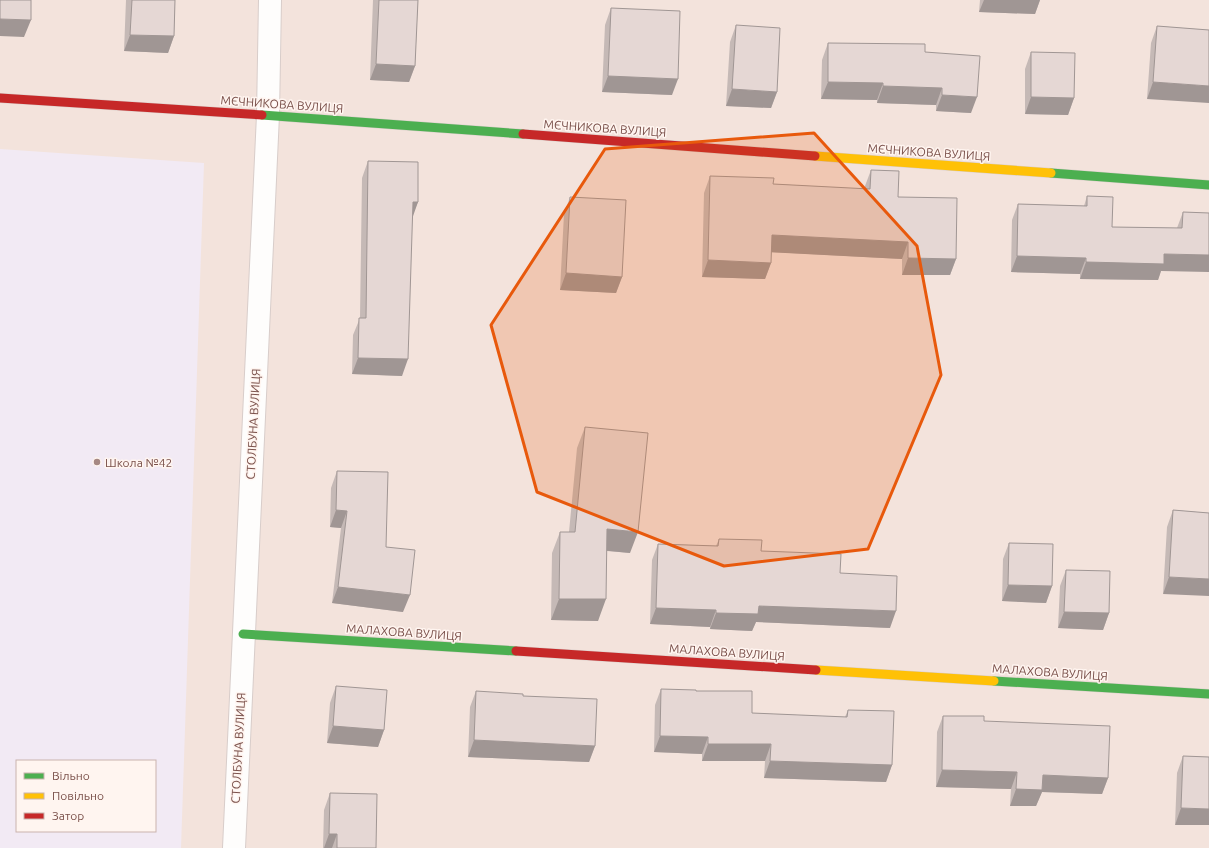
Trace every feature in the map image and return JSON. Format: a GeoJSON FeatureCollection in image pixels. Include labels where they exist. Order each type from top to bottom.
{"type":"FeatureCollection","features":[{"type":"Feature","properties":{"kind":"street","name":"СТОЛБУНА ВУЛИЦЯ"},"geometry":{"type":"LineString","coordinates":[[234,848],[268,115],[270,0]]}},
{"type":"Feature","properties":{"kind":"street","name":"МЄЧНИКОВА ВУЛИЦЯ"},"geometry":{"type":"LineString","coordinates":[[0,98],[268,115],[1209,185]]}},
{"type":"Feature","properties":{"kind":"street","name":"МАЛАХОВА ВУЛИЦЯ"},"geometry":{"type":"LineString","coordinates":[[243,634],[1209,694]]}},
{"type":"Feature","properties":{"kind":"highlighted area"},"geometry":{"type":"Polygon","coordinates":[[[814,133],[917,246],[941,375],[868,549],[724,566],[537,492],[491,325],[605,149],[814,133]]]}},
{"type":"Feature","properties":{"kind":"shaded area"},"geometry":{"type":"Polygon","coordinates":[[[0,0],[1209,0],[1209,848],[0,848],[0,0]]]}},
{"type":"Feature","properties":{"kind":"shaded area","name":"Школа №42"},"geometry":{"type":"Polygon","coordinates":[[[0,149],[204,163],[181,848],[0,848],[0,149]]]}},
{"type":"Feature","properties":{"kind":"building"},"geometry":{"type":"Polygon","coordinates":[[[0,0],[31,0],[31,20],[0,19],[0,0]]]}},
{"type":"Feature","properties":{"kind":"building"},"geometry":{"type":"Polygon","coordinates":[[[132,0],[175,0],[174,36],[130,35],[132,0]]]}},
{"type":"Feature","properties":{"kind":"building"},"geometry":{"type":"Polygon","coordinates":[[[379,0],[418,0],[415,66],[376,64],[379,0]]]}},
{"type":"Feature","properties":{"kind":"building"},"geometry":{"type":"Polygon","coordinates":[[[611,8],[680,11],[678,79],[608,76],[611,8]]]}},
{"type":"Feature","properties":{"kind":"building"},"geometry":{"type":"Polygon","coordinates":[[[736,25],[780,28],[777,92],[732,89],[736,25]]]}},
{"type":"Feature","properties":{"kind":"building"},"geometry":{"type":"Polygon","coordinates":[[[1157,26],[1209,30],[1209,86],[1153,82],[1157,26]]]}},
{"type":"Feature","properties":{"kind":"building"},"geometry":{"type":"Polygon","coordinates":[[[828,43],[925,44],[925,52],[980,56],[977,97],[942,95],[942,88],[883,86],[883,83],[828,82],[828,43]]]}},
{"type":"Feature","properties":{"kind":"building"},"geometry":{"type":"Polygon","coordinates":[[[1031,52],[1075,53],[1074,98],[1031,97],[1031,52]]]}},
{"type":"Feature","properties":{"kind":"building"},"geometry":{"type":"Polygon","coordinates":[[[368,161],[418,162],[418,202],[413,202],[408,359],[358,358],[359,318],[366,318],[368,161]]]}},
{"type":"Feature","properties":{"kind":"building"},"geometry":{"type":"Polygon","coordinates":[[[871,170],[899,171],[898,197],[957,198],[956,259],[908,258],[908,242],[772,235],[771,263],[708,260],[710,176],[774,178],[773,184],[870,189],[871,170]]]}},
{"type":"Feature","properties":{"kind":"building"},"geometry":{"type":"Polygon","coordinates":[[[1087,196],[1113,197],[1112,227],[1182,228],[1183,212],[1209,213],[1209,255],[1164,254],[1164,264],[1086,262],[1086,258],[1017,256],[1018,204],[1087,206],[1087,196]]]}},
{"type":"Feature","properties":{"kind":"building"},"geometry":{"type":"Polygon","coordinates":[[[570,197],[626,200],[622,277],[566,273],[570,197]]]}},
{"type":"Feature","properties":{"kind":"building"},"geometry":{"type":"Polygon","coordinates":[[[585,427],[648,433],[638,532],[607,529],[606,599],[559,599],[560,532],[575,532],[585,427]]]}},
{"type":"Feature","properties":{"kind":"building"},"geometry":{"type":"Polygon","coordinates":[[[337,471],[388,472],[386,547],[415,550],[410,595],[338,587],[347,511],[336,510],[337,471]]]}},
{"type":"Feature","properties":{"kind":"building"},"geometry":{"type":"Polygon","coordinates":[[[1173,510],[1209,513],[1209,579],[1169,577],[1173,510]]]}},
{"type":"Feature","properties":{"kind":"building"},"geometry":{"type":"Polygon","coordinates":[[[719,539],[762,540],[761,551],[841,554],[840,573],[897,576],[896,611],[759,606],[758,614],[716,613],[716,610],[656,608],[658,544],[718,546],[719,539]]]}},
{"type":"Feature","properties":{"kind":"building"},"geometry":{"type":"Polygon","coordinates":[[[1009,543],[1053,544],[1052,586],[1008,585],[1009,543]]]}},
{"type":"Feature","properties":{"kind":"building"},"geometry":{"type":"Polygon","coordinates":[[[1066,570],[1110,571],[1109,613],[1064,612],[1066,570]]]}},
{"type":"Feature","properties":{"kind":"building"},"geometry":{"type":"Polygon","coordinates":[[[336,686],[387,690],[384,730],[333,726],[336,686]]]}},
{"type":"Feature","properties":{"kind":"building"},"geometry":{"type":"Polygon","coordinates":[[[661,689],[696,691],[752,691],[752,713],[847,717],[848,710],[894,711],[892,765],[770,761],[771,744],[708,744],[708,737],[660,736],[661,689]]]}},
{"type":"Feature","properties":{"kind":"building"},"geometry":{"type":"Polygon","coordinates":[[[476,691],[523,694],[523,696],[597,699],[595,746],[474,740],[476,691]]]}},
{"type":"Feature","properties":{"kind":"building"},"geometry":{"type":"Polygon","coordinates":[[[943,716],[984,716],[984,721],[1110,726],[1108,778],[1043,775],[1042,790],[1016,789],[1017,772],[942,770],[943,716]]]}},
{"type":"Feature","properties":{"kind":"building"},"geometry":{"type":"Polygon","coordinates":[[[1183,756],[1209,757],[1209,809],[1181,808],[1183,756]]]}},
{"type":"Feature","properties":{"kind":"building"},"geometry":{"type":"Polygon","coordinates":[[[330,793],[377,794],[376,848],[337,848],[337,834],[329,834],[330,793]]]}},
{"type":"Feature","properties":{"kind":"traffic: fast"},"geometry":{"type":"LineString","coordinates":[[262,115],[523,134]]}},
{"type":"Feature","properties":{"kind":"traffic: fast"},"geometry":{"type":"LineString","coordinates":[[1051,173],[1209,185]]}},
{"type":"Feature","properties":{"kind":"traffic: fast"},"geometry":{"type":"LineString","coordinates":[[243,634],[516,651]]}},
{"type":"Feature","properties":{"kind":"traffic: fast"},"geometry":{"type":"LineString","coordinates":[[994,681],[1209,694]]}},
{"type":"Feature","properties":{"kind":"traffic: slow"},"geometry":{"type":"LineString","coordinates":[[815,156],[1051,173]]}},
{"type":"Feature","properties":{"kind":"traffic: slow"},"geometry":{"type":"LineString","coordinates":[[816,670],[994,681]]}},
{"type":"Feature","properties":{"kind":"traffic: jam"},"geometry":{"type":"LineString","coordinates":[[0,98],[262,115]]}},
{"type":"Feature","properties":{"kind":"traffic: jam"},"geometry":{"type":"LineString","coordinates":[[523,134],[815,156]]}},
{"type":"Feature","properties":{"kind":"traffic: jam"},"geometry":{"type":"LineString","coordinates":[[516,651],[816,670]]}},
{"type":"Feature","properties":{"kind":"place","name":"Школа №42"},"geometry":{"type":"Point","coordinates":[97,462]}}]}
